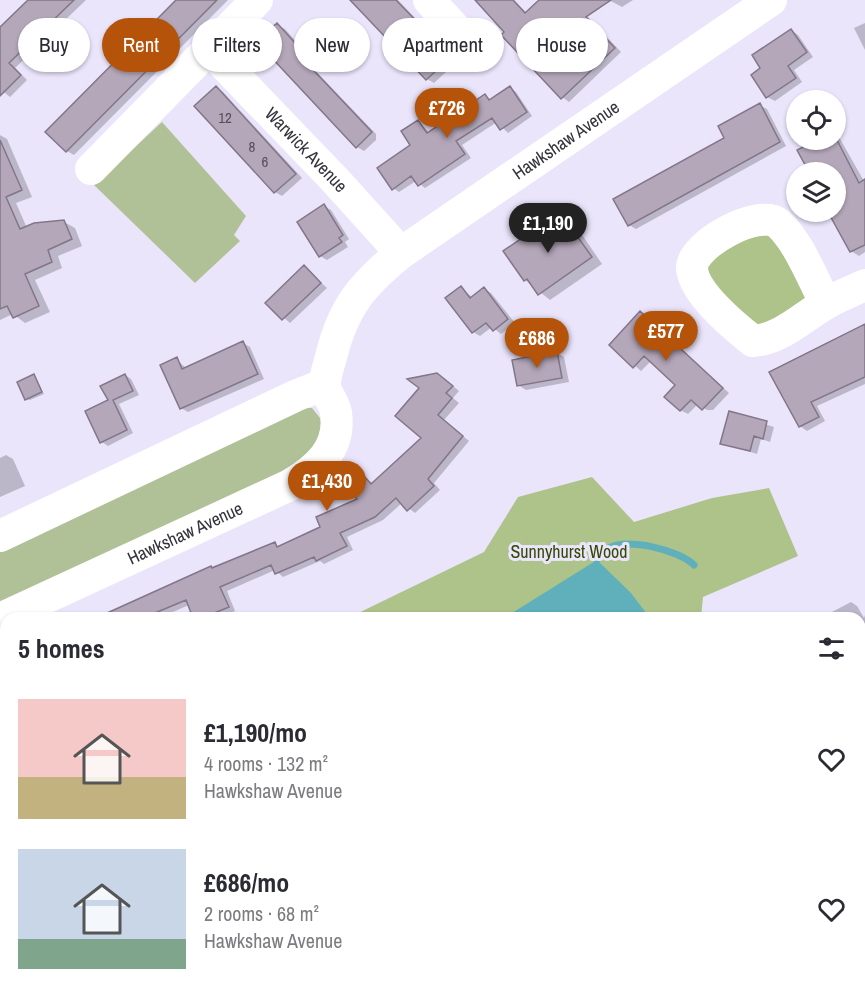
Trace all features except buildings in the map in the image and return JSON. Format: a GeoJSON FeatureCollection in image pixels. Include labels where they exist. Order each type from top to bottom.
{"type":"FeatureCollection","features":[{"type":"Feature","properties":{"kind":"street"},"geometry":{"type":"LineString","coordinates":[[239,18],[257,0]]}},
{"type":"Feature","properties":{"kind":"street"},"geometry":{"type":"LineString","coordinates":[[429,0],[446,18]]}},
{"type":"Feature","properties":{"kind":"street","name":"Hawkshaw Avenue"},"geometry":{"type":"LineString","coordinates":[[15,612],[290,485],[314,471],[325,459],[335,433],[337,413],[325,384],[337,333],[348,308],[373,277],[401,253],[771,0]]}},
{"type":"Feature","properties":{"kind":"street"},"geometry":{"type":"LineString","coordinates":[[92,169],[192,66]]}},
{"type":"Feature","properties":{"kind":"street","name":"Warwick Avenue"},"geometry":{"type":"LineString","coordinates":[[230,72],[335,180],[401,253]]}},
{"type":"Feature","properties":{"kind":"street"},"geometry":{"type":"LineString","coordinates":[[826,304],[865,285]]}},
{"type":"Feature","properties":{"kind":"street"},"geometry":{"type":"LineString","coordinates":[[0,536],[295,396],[325,384]]}},
{"type":"Feature","properties":{"kind":"green space"},"geometry":{"type":"Polygon","coordinates":[[[162,122],[246,216],[234,235],[240,241],[195,283],[94,185],[162,122]]]}},
{"type":"Feature","properties":{"kind":"green space"},"geometry":{"type":"Polygon","coordinates":[[[770,230],[809,302],[756,329],[703,275],[714,250],[770,230]]]}},
{"type":"Feature","properties":{"kind":"green space"},"geometry":{"type":"Polygon","coordinates":[[[299,408],[312,408],[320,418],[323,431],[308,461],[0,605],[0,549],[299,408]]]}},
{"type":"Feature","properties":{"kind":"green space","name":"Sunnyhurst Wood"},"geometry":{"type":"Polygon","coordinates":[[[592,477],[634,522],[712,498],[769,488],[798,556],[703,597],[702,612],[360,612],[484,552],[518,497],[592,477]]]}},
{"type":"Feature","properties":{"kind":"water"},"geometry":{"type":"Polygon","coordinates":[[[597,560],[631,593],[645,612],[514,612],[597,560]]]}},
{"type":"Feature","properties":{"kind":"waterway"},"geometry":{"type":"LineString","coordinates":[[597,560],[606,550],[627,544],[665,550],[677,554],[694,565]]}}]}
